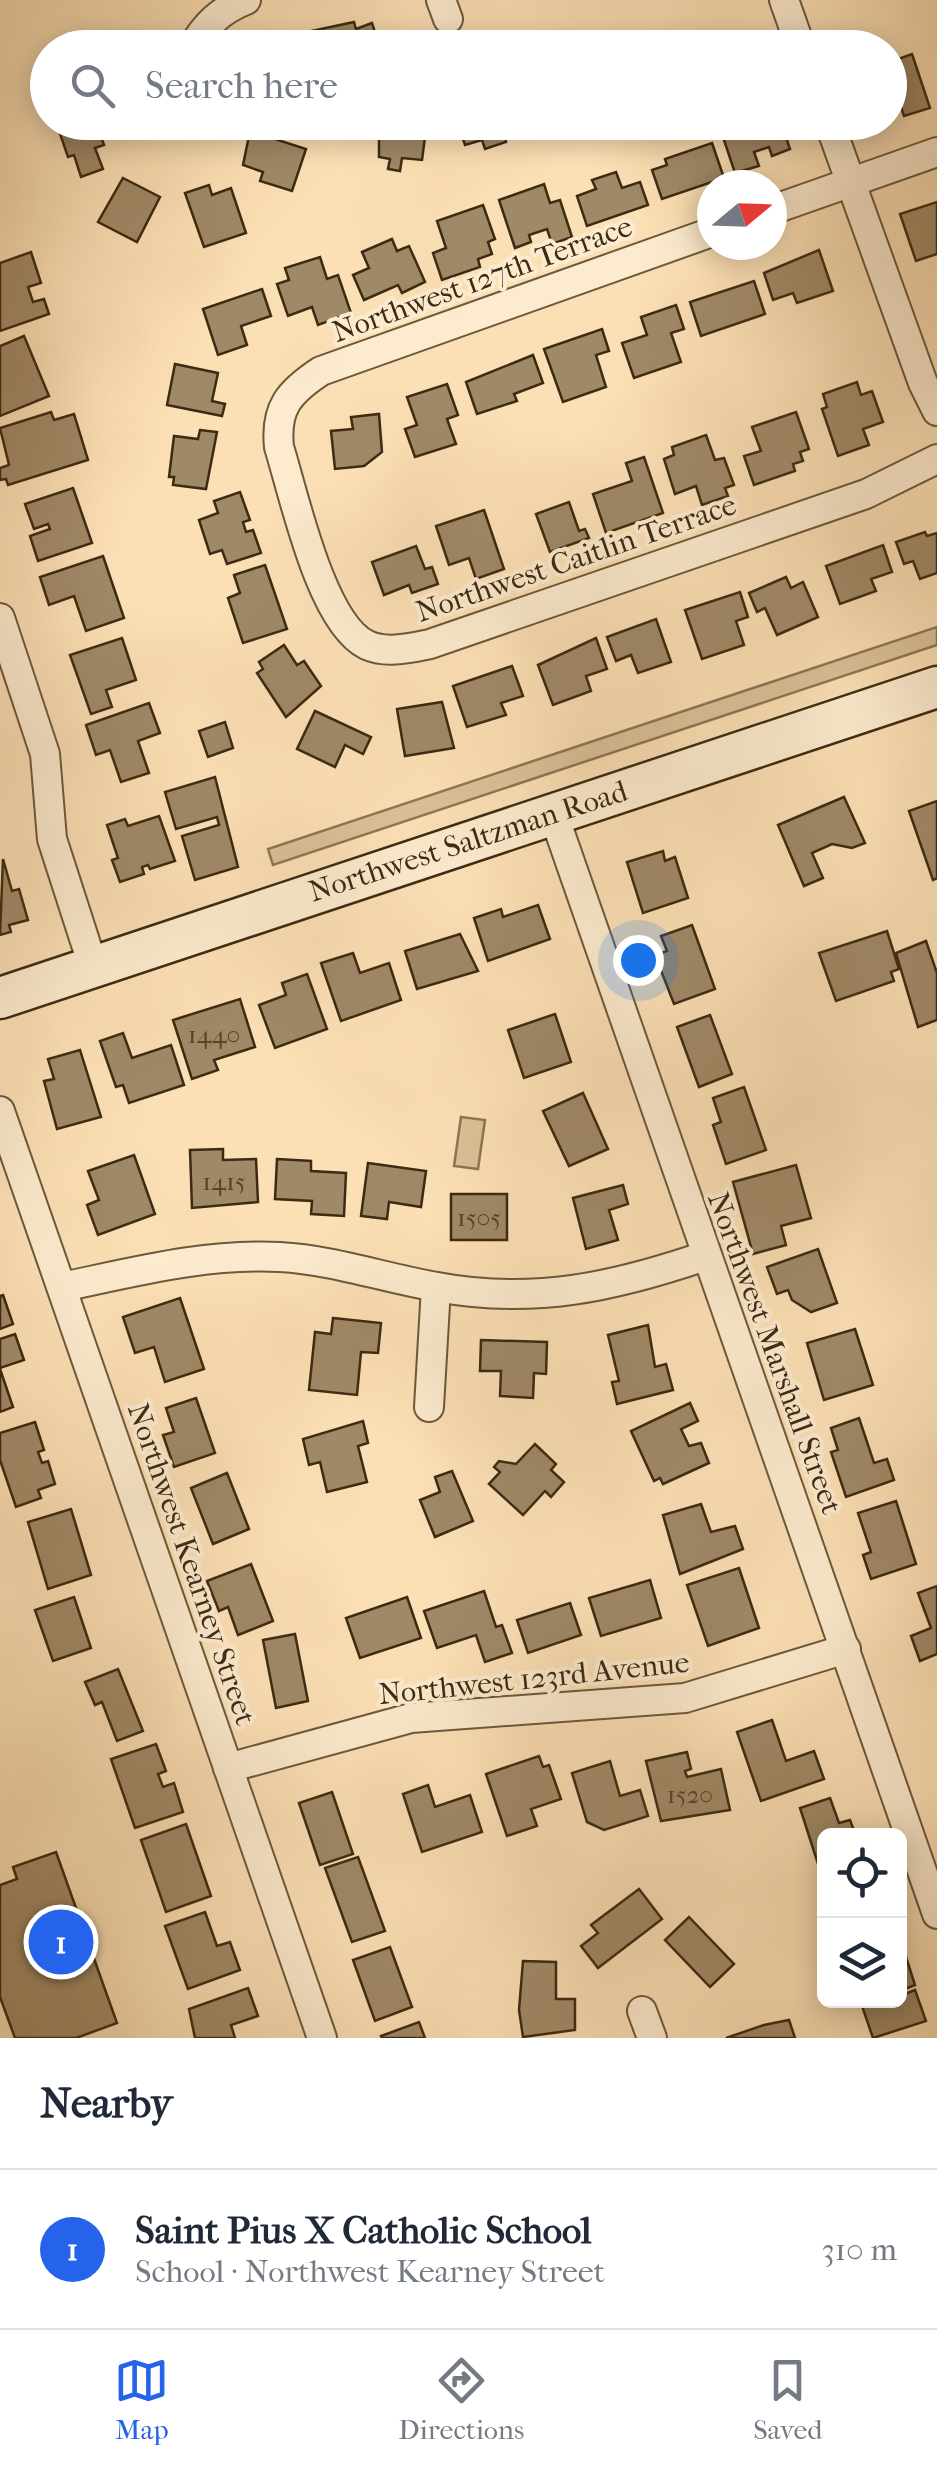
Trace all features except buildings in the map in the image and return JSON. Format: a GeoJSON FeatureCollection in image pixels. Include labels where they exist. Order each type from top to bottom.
{"type":"FeatureCollection","features":[{"type":"Feature","properties":{"kind":"main road","name":"Northwest Saltzman Road"},"geometry":{"type":"LineString","coordinates":[[0,998],[937,687]]}},
{"type":"Feature","properties":{"kind":"street"},"geometry":{"type":"LineString","coordinates":[[203,30],[226,8],[246,0]]}},
{"type":"Feature","properties":{"kind":"street"},"geometry":{"type":"LineString","coordinates":[[794,3],[798,30]]}},
{"type":"Feature","properties":{"kind":"street"},"geometry":{"type":"LineString","coordinates":[[835,140],[922,383],[937,411]]}},
{"type":"Feature","properties":{"kind":"street"},"geometry":{"type":"LineString","coordinates":[[787,205],[937,152]]}},
{"type":"Feature","properties":{"kind":"street","name":"Northwest 127th Terrace"},"geometry":{"type":"LineString","coordinates":[[286,404],[298,386],[322,372],[697,237]]}},
{"type":"Feature","properties":{"kind":"street","name":"Northwest Caitlin Terrace"},"geometry":{"type":"LineString","coordinates":[[286,404],[276,422],[279,447],[329,600],[345,625],[366,644],[390,650],[430,644],[866,494],[937,459]]}},
{"type":"Feature","properties":{"kind":"street"},"geometry":{"type":"LineString","coordinates":[[0,618],[44,754],[52,840],[93,966]]}},
{"type":"Feature","properties":{"kind":"street","name":"Northwest Marshall Street"},"geometry":{"type":"LineString","coordinates":[[554,813],[937,1914]]}},
{"type":"Feature","properties":{"kind":"street","name":"Northwest Kearney Street"},"geometry":{"type":"LineString","coordinates":[[0,1111],[322,2038]]}},
{"type":"Feature","properties":{"kind":"street"},"geometry":{"type":"LineString","coordinates":[[62,1288],[192,1260],[261,1256],[309,1258],[436,1287],[546,1296],[634,1280],[705,1256]]}},
{"type":"Feature","properties":{"kind":"street"},"geometry":{"type":"LineString","coordinates":[[429,1407],[436,1287]]}},
{"type":"Feature","properties":{"kind":"street","name":"Northwest 123rd Avenue"},"geometry":{"type":"LineString","coordinates":[[228,1768],[411,1718],[685,1698],[846,1649]]}},
{"type":"Feature","properties":{"kind":"street"},"geometry":{"type":"LineString","coordinates":[[642,2011],[652,2038]]}},
{"type":"Feature","properties":{"kind":"shaded area"},"geometry":{"type":"Polygon","coordinates":[[[937,627],[937,645],[273,865],[268,849],[937,627]]]}},
{"type":"Feature","properties":{"kind":"shaded area"},"geometry":{"type":"Polygon","coordinates":[[[461,1117],[485,1120],[478,1169],[454,1166],[461,1117]]]}},
{"type":"Feature","properties":{"kind":"place","name":"Saint Pius X Catholic School"},"geometry":{"type":"Point","coordinates":[61,1942]}}]}
